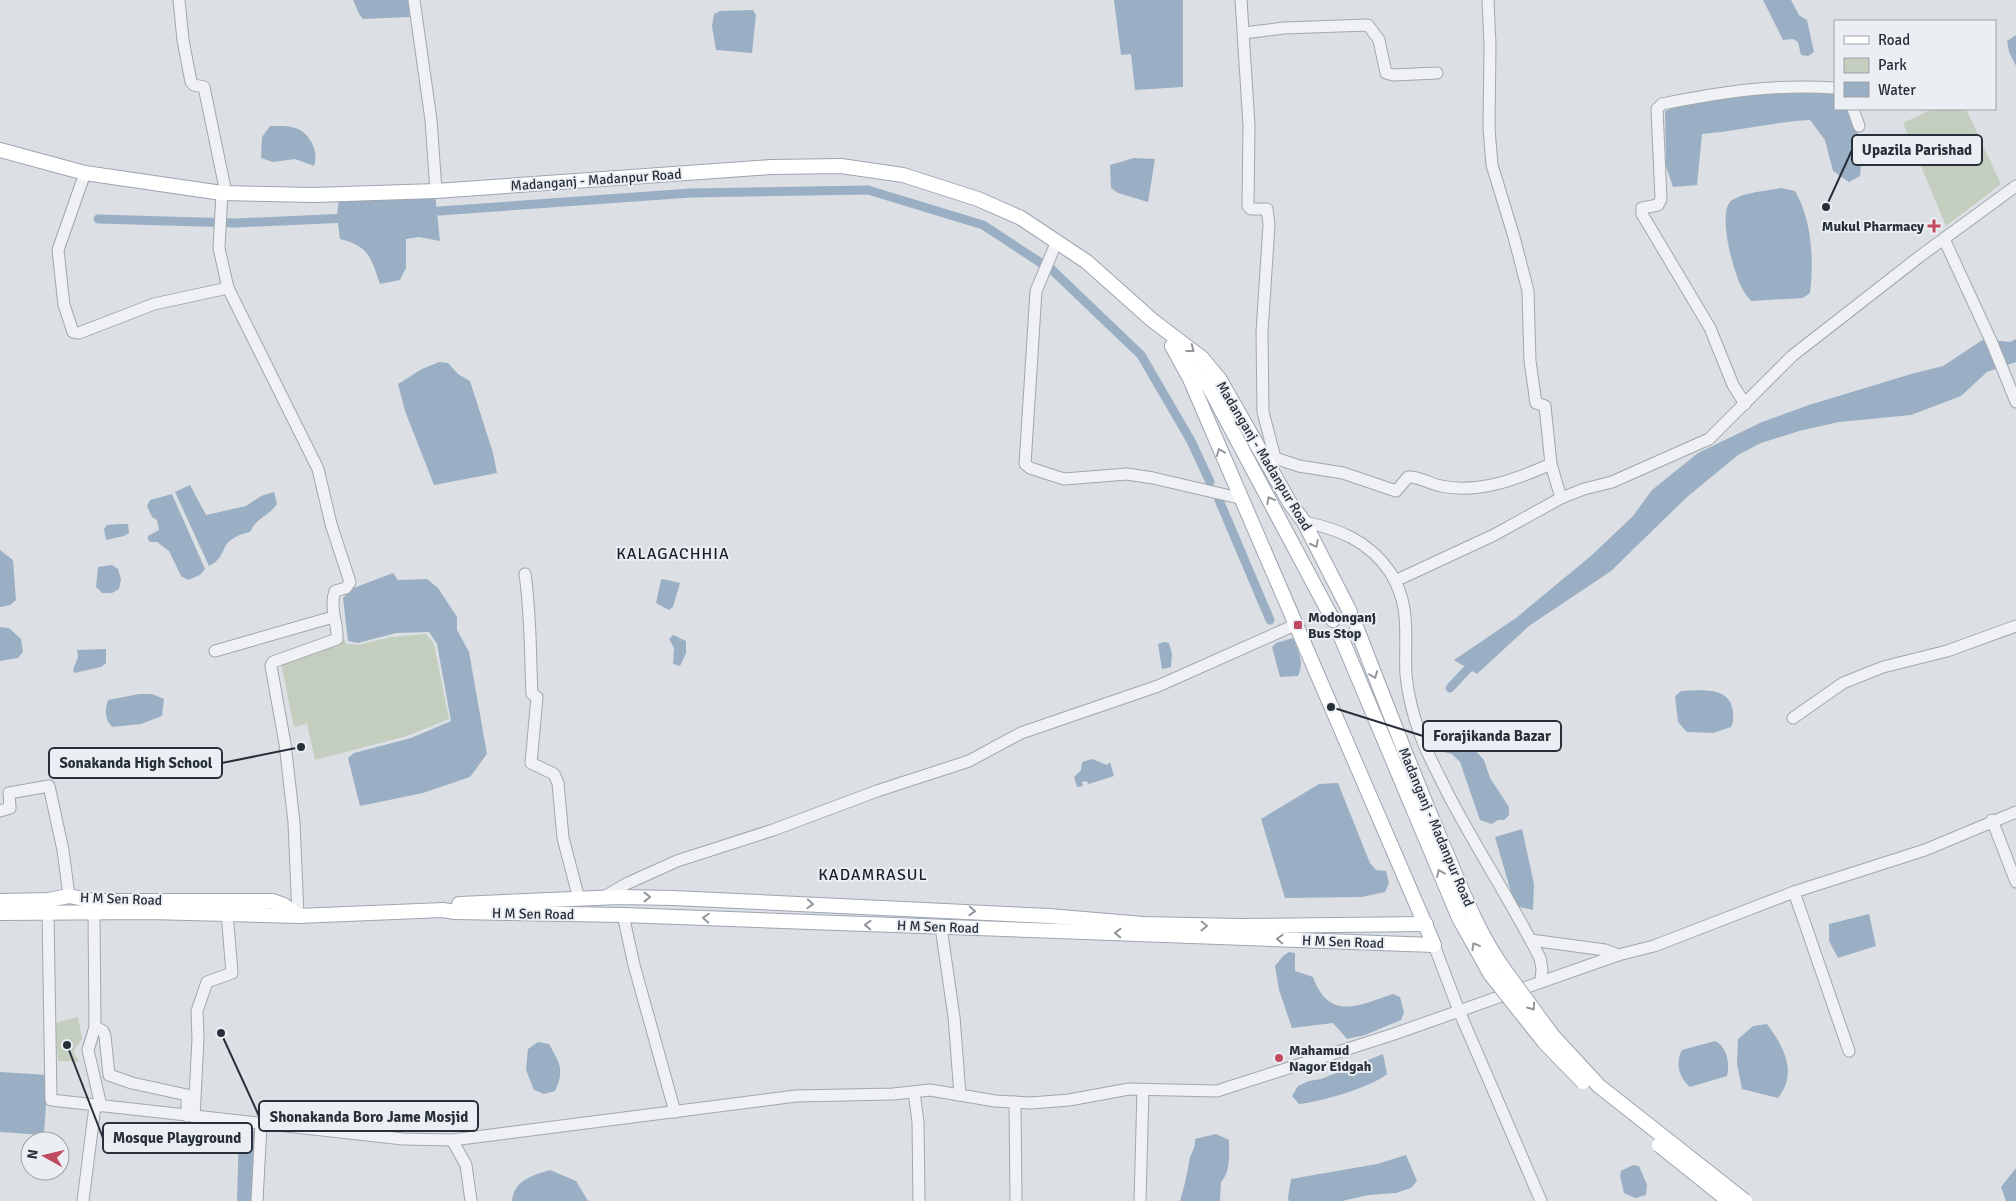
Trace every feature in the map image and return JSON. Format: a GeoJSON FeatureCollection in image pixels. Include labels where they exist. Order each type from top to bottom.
{"type":"FeatureCollection","features":[{"type":"Feature","properties":{"kind":"main road","name":"Madanganj - Madanpur Road"},"geometry":{"type":"LineString","coordinates":[[0,150],[85,173],[224,195],[314,195],[436,191],[771,167],[841,166],[903,174],[978,198],[1021,218],[1087,262],[1152,320],[1202,358],[1220,380],[1290,503],[1304,522],[1350,612]]}},
{"type":"Feature","properties":{"kind":"main road","name":"Madanganj - Madanpur Road"},"geometry":{"type":"LineString","coordinates":[[1152,320],[1172,346],[1209,387],[1333,620]]}},
{"type":"Feature","properties":{"kind":"main road"},"geometry":{"type":"LineString","coordinates":[[1172,346],[1190,379],[1239,498],[1434,945]]}},
{"type":"Feature","properties":{"kind":"main road","name":"Madanganj - Madanpur Road"},"geometry":{"type":"LineString","coordinates":[[1357,629],[1465,915]]}},
{"type":"Feature","properties":{"kind":"main road","name":"Madanganj - Madanpur Road"},"geometry":{"type":"LineString","coordinates":[[1341,637],[1465,915]]}},
{"type":"Feature","properties":{"kind":"main road","name":"H M Sen Road"},"geometry":{"type":"LineString","coordinates":[[0,901],[48,900],[69,896],[94,901],[273,901],[284,905],[298,916]]}},
{"type":"Feature","properties":{"kind":"main road","name":"H M Sen Road"},"geometry":{"type":"LineString","coordinates":[[443,910],[455,904],[673,898],[1049,916],[1144,924],[1426,924]]}},
{"type":"Feature","properties":{"kind":"main road"},"geometry":{"type":"LineString","coordinates":[[591,899],[592,915]]}},
{"type":"Feature","properties":{"kind":"main road","name":"H M Sen Road"},"geometry":{"type":"LineString","coordinates":[[0,913],[227,913],[298,916],[443,910],[455,912],[623,915],[1434,945]]}},
{"type":"Feature","properties":{"kind":"main road"},"geometry":{"type":"LineString","coordinates":[[1465,915],[1552,1035],[1599,1086],[1745,1201]]}},
{"type":"Feature","properties":{"kind":"main road"},"geometry":{"type":"LineString","coordinates":[[1465,915],[1491,975],[1545,1043],[1593,1092],[1729,1201]]}},
{"type":"Feature","properties":{"kind":"street"},"geometry":{"type":"LineString","coordinates":[[179,0],[183,40],[191,82],[194,85],[204,87],[224,195],[219,248],[228,288],[318,468],[330,524],[350,582],[346,588],[335,591],[333,617],[337,639],[273,662],[271,666],[285,744],[294,822],[298,916]]}},
{"type":"Feature","properties":{"kind":"street"},"geometry":{"type":"LineString","coordinates":[[414,0],[431,120],[436,191]]}},
{"type":"Feature","properties":{"kind":"street"},"geometry":{"type":"LineString","coordinates":[[1241,0],[1249,126],[1248,206],[1251,209],[1268,209],[1269,225],[1262,332],[1263,412],[1275,458],[1299,466],[1343,474],[1396,491],[1408,477],[1441,486],[1463,488],[1503,483],[1551,464]]}},
{"type":"Feature","properties":{"kind":"street"},"geometry":{"type":"LineString","coordinates":[[1488,0],[1490,46],[1489,129],[1492,165],[1514,237],[1528,292],[1530,361],[1536,403],[1545,406],[1551,464],[1561,498]]}},
{"type":"Feature","properties":{"kind":"street"},"geometry":{"type":"LineString","coordinates":[[1244,33],[1284,28],[1368,25],[1379,40],[1386,73],[1393,75],[1437,73]]}},
{"type":"Feature","properties":{"kind":"street"},"geometry":{"type":"LineString","coordinates":[[1745,404],[1733,386],[1710,328],[1642,214],[1642,208],[1658,205],[1661,199],[1657,109],[1662,104],[1729,90],[1800,86],[1834,88]]}},
{"type":"Feature","properties":{"kind":"street"},"geometry":{"type":"LineString","coordinates":[[1853,110],[1859,126]]}},
{"type":"Feature","properties":{"kind":"street"},"geometry":{"type":"LineString","coordinates":[[85,173],[58,250],[64,305],[73,332],[79,333],[154,304],[228,288]]}},
{"type":"Feature","properties":{"kind":"street"},"geometry":{"type":"LineString","coordinates":[[1394,581],[1494,535],[1561,498],[1584,489],[1612,482],[1710,439],[1792,356],[2016,186]]}},
{"type":"Feature","properties":{"kind":"street"},"geometry":{"type":"LineString","coordinates":[[1944,239],[2014,387],[2016,402]]}},
{"type":"Feature","properties":{"kind":"street"},"geometry":{"type":"LineString","coordinates":[[1057,241],[1036,291],[1025,464],[1030,468],[1064,479],[1126,474],[1153,478],[1239,498]]}},
{"type":"Feature","properties":{"kind":"street"},"geometry":{"type":"LineString","coordinates":[[1304,522],[1341,532],[1363,543],[1380,559],[1399,589],[1407,618],[1406,653],[1408,687],[1420,735],[1472,841],[1540,958],[1542,969],[1541,982]]}},
{"type":"Feature","properties":{"kind":"street"},"geometry":{"type":"LineString","coordinates":[[525,574],[532,658],[530,672],[532,694],[538,698],[531,763],[554,774],[558,783],[563,838],[591,899],[677,861],[774,830],[877,791],[969,761],[1022,733],[1158,686],[1295,625]]}},
{"type":"Feature","properties":{"kind":"street"},"geometry":{"type":"LineString","coordinates":[[215,651],[333,617]]}},
{"type":"Feature","properties":{"kind":"street"},"geometry":{"type":"LineString","coordinates":[[1793,718],[1843,684],[1883,667],[1947,651],[2016,626]]}},
{"type":"Feature","properties":{"kind":"street"},"geometry":{"type":"LineString","coordinates":[[0,811],[10,808],[9,793],[49,786],[63,850],[69,896]]}},
{"type":"Feature","properties":{"kind":"street"},"geometry":{"type":"LineString","coordinates":[[48,912],[51,1100],[262,1125],[403,1139],[452,1140],[763,1099],[930,1090],[1015,1102],[1068,1100],[1129,1089],[1217,1091],[1459,1011],[1618,955],[1654,946],[1794,892],[1925,850],[1992,820],[2016,812]]}},
{"type":"Feature","properties":{"kind":"street"},"geometry":{"type":"LineString","coordinates":[[1992,820],[2016,882]]}},
{"type":"Feature","properties":{"kind":"street"},"geometry":{"type":"LineString","coordinates":[[1794,892],[1849,1051]]}},
{"type":"Feature","properties":{"kind":"street"},"geometry":{"type":"LineString","coordinates":[[83,1201],[98,1106],[88,1050],[95,1027],[94,913]]}},
{"type":"Feature","properties":{"kind":"street"},"geometry":{"type":"LineString","coordinates":[[190,1116],[198,1006],[207,982],[232,972],[227,913]]}},
{"type":"Feature","properties":{"kind":"street"},"geometry":{"type":"LineString","coordinates":[[623,915],[634,965],[675,1112]]}},
{"type":"Feature","properties":{"kind":"street"},"geometry":{"type":"LineString","coordinates":[[941,927],[954,1017],[960,1095]]}},
{"type":"Feature","properties":{"kind":"street"},"geometry":{"type":"LineString","coordinates":[[1531,940],[1605,950],[1618,955]]}},
{"type":"Feature","properties":{"kind":"street"},"geometry":{"type":"LineString","coordinates":[[1434,945],[1459,1011],[1541,1201]]}},
{"type":"Feature","properties":{"kind":"street"},"geometry":{"type":"LineString","coordinates":[[95,1027],[103,1031],[105,1036],[109,1075],[132,1083],[187,1096],[190,1116]]}},
{"type":"Feature","properties":{"kind":"street"},"geometry":{"type":"LineString","coordinates":[[1140,1201],[1143,1090]]}},
{"type":"Feature","properties":{"kind":"street"},"geometry":{"type":"LineString","coordinates":[[914,1092],[918,1122],[920,1201]]}},
{"type":"Feature","properties":{"kind":"street"},"geometry":{"type":"LineString","coordinates":[[1015,1102],[1016,1201]]}},
{"type":"Feature","properties":{"kind":"street"},"geometry":{"type":"LineString","coordinates":[[257,1201],[262,1125]]}},
{"type":"Feature","properties":{"kind":"street"},"geometry":{"type":"LineString","coordinates":[[452,1140],[466,1165],[471,1201]]}},
{"type":"Feature","properties":{"kind":"green space"},"geometry":{"type":"Polygon","coordinates":[[[1931,110],[1966,110],[2001,184],[1946,226],[1903,123],[1931,110]]]}},
{"type":"Feature","properties":{"kind":"green space"},"geometry":{"type":"Polygon","coordinates":[[[426,634],[434,644],[449,719],[407,736],[315,760],[307,724],[294,727],[280,658],[341,636],[347,644],[358,645],[391,637],[426,634]]]}},
{"type":"Feature","properties":{"kind":"green space"},"geometry":{"type":"Polygon","coordinates":[[[78,1017],[82,1039],[73,1052],[79,1062],[58,1061],[55,1023],[78,1017]]]}},
{"type":"Feature","properties":{"kind":"water"},"geometry":{"type":"Polygon","coordinates":[[[353,0],[408,0],[410,17],[363,19],[353,0]]]}},
{"type":"Feature","properties":{"kind":"water"},"geometry":{"type":"Polygon","coordinates":[[[1114,0],[1183,0],[1183,87],[1135,90],[1131,54],[1121,55],[1114,0]]]}},
{"type":"Feature","properties":{"kind":"water"},"geometry":{"type":"Polygon","coordinates":[[[1763,0],[1791,0],[1799,15],[1807,20],[1814,52],[1808,56],[1801,55],[1798,42],[1793,39],[1783,40],[1763,0]]]}},
{"type":"Feature","properties":{"kind":"water"},"geometry":{"type":"Polygon","coordinates":[[[753,10],[756,15],[752,53],[716,50],[712,26],[714,14],[720,11],[753,10]]]}},
{"type":"Feature","properties":{"kind":"water"},"geometry":{"type":"Polygon","coordinates":[[[2016,35],[2016,66],[2009,52],[2007,41],[2016,35]]]}},
{"type":"Feature","properties":{"kind":"water"},"geometry":{"type":"Polygon","coordinates":[[[1834,90],[1834,110],[1850,110],[1856,126],[1861,150],[1860,176],[1849,182],[1833,171],[1825,140],[1810,120],[1702,134],[1697,185],[1673,187],[1666,166],[1665,111],[1696,101],[1728,94],[1834,90]]]}},
{"type":"Feature","properties":{"kind":"water"},"geometry":{"type":"Polygon","coordinates":[[[270,126],[291,127],[307,135],[315,150],[314,166],[295,159],[273,162],[261,158],[262,137],[270,126]]]}},
{"type":"Feature","properties":{"kind":"water"},"geometry":{"type":"Polygon","coordinates":[[[1134,158],[1155,159],[1148,202],[1118,193],[1111,188],[1110,165],[1134,158]]]}},
{"type":"Feature","properties":{"kind":"water"},"geometry":{"type":"Polygon","coordinates":[[[1781,188],[1795,191],[1805,215],[1810,240],[1812,267],[1810,293],[1803,298],[1751,301],[1739,281],[1731,257],[1726,229],[1728,206],[1732,200],[1743,195],[1781,188]]]}},
{"type":"Feature","properties":{"kind":"water"},"geometry":{"type":"Polygon","coordinates":[[[435,194],[440,241],[419,237],[406,239],[406,268],[400,280],[380,284],[368,254],[357,245],[340,239],[337,216],[339,199],[435,194]]]}},
{"type":"Feature","properties":{"kind":"water"},"geometry":{"type":"Polygon","coordinates":[[[1984,339],[2010,342],[2016,339],[2016,362],[1987,372],[1961,396],[1911,415],[1839,422],[1799,431],[1761,443],[1738,455],[1687,497],[1611,571],[1529,626],[1477,674],[1454,660],[1516,618],[1592,555],[1633,516],[1652,490],[1698,453],[1762,422],[1809,405],[1943,366],[1984,339]]]}},
{"type":"Feature","properties":{"kind":"water"},"geometry":{"type":"Polygon","coordinates":[[[439,362],[448,363],[458,374],[470,381],[493,453],[497,473],[434,485],[405,411],[398,384],[422,369],[439,362]]]}},
{"type":"Feature","properties":{"kind":"water"},"geometry":{"type":"Polygon","coordinates":[[[190,485],[206,515],[246,506],[261,496],[274,492],[277,504],[253,526],[250,532],[239,535],[227,543],[220,557],[209,566],[175,492],[190,485]]]}},
{"type":"Feature","properties":{"kind":"water"},"geometry":{"type":"Polygon","coordinates":[[[172,494],[205,569],[200,575],[188,580],[181,576],[169,551],[157,542],[150,542],[148,540],[148,536],[159,530],[157,520],[152,517],[147,506],[150,500],[172,494]]]}},
{"type":"Feature","properties":{"kind":"water"},"geometry":{"type":"Polygon","coordinates":[[[128,524],[129,533],[106,540],[104,529],[107,525],[128,524]]]}},
{"type":"Feature","properties":{"kind":"water"},"geometry":{"type":"Polygon","coordinates":[[[0,550],[13,560],[16,600],[10,605],[0,607],[0,550]]]}},
{"type":"Feature","properties":{"kind":"water"},"geometry":{"type":"Polygon","coordinates":[[[112,565],[118,569],[121,579],[119,589],[112,593],[102,593],[96,587],[98,567],[112,565]]]}},
{"type":"Feature","properties":{"kind":"water"},"geometry":{"type":"Polygon","coordinates":[[[393,573],[398,580],[427,579],[438,588],[457,617],[457,630],[469,652],[487,754],[470,777],[423,793],[360,806],[348,758],[354,753],[411,738],[451,721],[437,644],[429,632],[396,633],[358,643],[348,641],[343,598],[351,589],[393,573]]]}},
{"type":"Feature","properties":{"kind":"water"},"geometry":{"type":"Polygon","coordinates":[[[661,580],[680,583],[673,607],[669,610],[656,603],[661,580]]]}},
{"type":"Feature","properties":{"kind":"water"},"geometry":{"type":"Polygon","coordinates":[[[0,627],[9,628],[21,639],[23,652],[18,658],[0,661],[0,627]]]}},
{"type":"Feature","properties":{"kind":"water"},"geometry":{"type":"Polygon","coordinates":[[[673,635],[686,641],[686,653],[680,666],[673,664],[674,648],[669,639],[673,635]]]}},
{"type":"Feature","properties":{"kind":"water"},"geometry":{"type":"Polygon","coordinates":[[[1293,638],[1301,661],[1300,671],[1298,676],[1280,677],[1272,647],[1276,643],[1293,638]]]}},
{"type":"Feature","properties":{"kind":"water"},"geometry":{"type":"Polygon","coordinates":[[[1169,643],[1172,654],[1171,667],[1162,669],[1158,644],[1169,643]]]}},
{"type":"Feature","properties":{"kind":"water"},"geometry":{"type":"Polygon","coordinates":[[[106,649],[106,663],[101,667],[74,673],[73,670],[78,657],[77,650],[106,649]]]}},
{"type":"Feature","properties":{"kind":"water"},"geometry":{"type":"Polygon","coordinates":[[[1705,690],[1721,693],[1731,703],[1733,721],[1731,727],[1713,733],[1687,732],[1678,722],[1675,696],[1681,691],[1705,690]]]}},
{"type":"Feature","properties":{"kind":"water"},"geometry":{"type":"Polygon","coordinates":[[[139,694],[152,694],[164,699],[162,716],[141,724],[112,727],[106,714],[108,700],[139,694]]]}},
{"type":"Feature","properties":{"kind":"water"},"geometry":{"type":"Polygon","coordinates":[[[1462,731],[1470,745],[1484,760],[1490,778],[1509,807],[1509,815],[1504,820],[1498,820],[1492,824],[1480,820],[1460,762],[1452,754],[1439,751],[1432,736],[1462,731]]]}},
{"type":"Feature","properties":{"kind":"water"},"geometry":{"type":"Polygon","coordinates":[[[1092,759],[1107,765],[1110,762],[1114,776],[1089,784],[1086,781],[1082,782],[1083,786],[1077,787],[1074,777],[1081,770],[1082,762],[1092,759]]]}},
{"type":"Feature","properties":{"kind":"water"},"geometry":{"type":"Polygon","coordinates":[[[1338,783],[1370,863],[1376,870],[1386,871],[1389,883],[1385,892],[1362,897],[1285,898],[1261,819],[1319,784],[1338,783]]]}},
{"type":"Feature","properties":{"kind":"water"},"geometry":{"type":"Polygon","coordinates":[[[1522,829],[1534,884],[1533,910],[1515,906],[1495,837],[1522,829]]]}},
{"type":"Feature","properties":{"kind":"water"},"geometry":{"type":"Polygon","coordinates":[[[1869,914],[1876,946],[1838,958],[1829,941],[1829,924],[1869,914]]]}},
{"type":"Feature","properties":{"kind":"water"},"geometry":{"type":"Polygon","coordinates":[[[1289,952],[1295,953],[1295,971],[1313,977],[1320,991],[1328,1000],[1337,1005],[1347,1006],[1369,1002],[1393,994],[1400,997],[1404,1012],[1401,1020],[1365,1035],[1347,1039],[1333,1023],[1292,1028],[1279,990],[1275,966],[1289,952]]]}},
{"type":"Feature","properties":{"kind":"water"},"geometry":{"type":"Polygon","coordinates":[[[1767,1024],[1779,1042],[1788,1070],[1784,1089],[1778,1098],[1742,1089],[1737,1064],[1738,1039],[1753,1026],[1767,1024]]]}},
{"type":"Feature","properties":{"kind":"water"},"geometry":{"type":"Polygon","coordinates":[[[1715,1041],[1719,1043],[1727,1056],[1727,1076],[1690,1087],[1683,1079],[1679,1070],[1682,1050],[1715,1041]]]}},
{"type":"Feature","properties":{"kind":"water"},"geometry":{"type":"Polygon","coordinates":[[[538,1042],[549,1044],[560,1067],[560,1078],[555,1091],[544,1094],[534,1090],[526,1070],[528,1049],[538,1042]]]}},
{"type":"Feature","properties":{"kind":"water"},"geometry":{"type":"Polygon","coordinates":[[[1383,1054],[1387,1074],[1370,1084],[1308,1103],[1299,1104],[1292,1096],[1298,1086],[1309,1081],[1321,1079],[1383,1054]]]}},
{"type":"Feature","properties":{"kind":"water"},"geometry":{"type":"Polygon","coordinates":[[[0,1072],[48,1075],[44,1131],[20,1131],[20,1133],[0,1132],[0,1072]]]}},
{"type":"Feature","properties":{"kind":"water"},"geometry":{"type":"Polygon","coordinates":[[[239,1128],[256,1131],[251,1201],[237,1201],[239,1128]]]}},
{"type":"Feature","properties":{"kind":"water"},"geometry":{"type":"Polygon","coordinates":[[[1216,1134],[1229,1140],[1228,1168],[1221,1182],[1220,1201],[1180,1201],[1195,1139],[1216,1134]]]}},
{"type":"Feature","properties":{"kind":"water"},"geometry":{"type":"Polygon","coordinates":[[[1406,1155],[1417,1181],[1411,1188],[1396,1193],[1369,1195],[1342,1201],[1289,1201],[1291,1179],[1377,1164],[1406,1155]]]}},
{"type":"Feature","properties":{"kind":"water"},"geometry":{"type":"Polygon","coordinates":[[[1633,1165],[1639,1166],[1647,1185],[1646,1195],[1635,1198],[1624,1193],[1620,1176],[1621,1171],[1633,1165]]]}},
{"type":"Feature","properties":{"kind":"water"},"geometry":{"type":"Polygon","coordinates":[[[2016,1168],[2016,1201],[2006,1201],[2001,1187],[2016,1168]]]}},
{"type":"Feature","properties":{"kind":"water"},"geometry":{"type":"Polygon","coordinates":[[[550,1170],[576,1181],[588,1201],[512,1201],[516,1188],[520,1183],[531,1176],[550,1170]]]}},
{"type":"Feature","properties":{"kind":"waterway"},"geometry":{"type":"LineString","coordinates":[[425,212],[691,193],[868,190],[983,225],[1041,263]]}},
{"type":"Feature","properties":{"kind":"waterway"},"geometry":{"type":"LineString","coordinates":[[98,219],[236,223],[348,218]]}},
{"type":"Feature","properties":{"kind":"waterway"},"geometry":{"type":"LineString","coordinates":[[1049,267],[1141,355],[1191,441],[1210,482]]}},
{"type":"Feature","properties":{"kind":"waterway"},"geometry":{"type":"LineString","coordinates":[[1219,500],[1270,620]]}},
{"type":"Feature","properties":{"kind":"waterway"},"geometry":{"type":"LineString","coordinates":[[1450,688],[1476,660]]}},
{"type":"Feature","properties":{"kind":"place","name":"Upazila Parishad"},"geometry":{"type":"Point","coordinates":[1826,207]}},
{"type":"Feature","properties":{"kind":"place","name":"Mukul Pharmacy"},"geometry":{"type":"Point","coordinates":[1934,226]}},
{"type":"Feature","properties":{"kind":"place","name":"Modonganj Bus Stop"},"geometry":{"type":"Point","coordinates":[1298,625]}},
{"type":"Feature","properties":{"kind":"place","name":"Forajikanda Bazar"},"geometry":{"type":"Point","coordinates":[1331,707]}},
{"type":"Feature","properties":{"kind":"place","name":"Sonakanda High School"},"geometry":{"type":"Point","coordinates":[301,747]}},
{"type":"Feature","properties":{"kind":"place","name":"Shonakanda Boro Jame Mosjid"},"geometry":{"type":"Point","coordinates":[221,1033]}},
{"type":"Feature","properties":{"kind":"place","name":"Mosque Playground"},"geometry":{"type":"Point","coordinates":[67,1045]}},
{"type":"Feature","properties":{"kind":"place","name":"Mahamud Nagor Eidgah"},"geometry":{"type":"Point","coordinates":[1279,1058]}},
{"type":"Feature","properties":{"kind":"district","name":"KALAGACHHIA"},"geometry":{"type":"Point","coordinates":[673,554]}},
{"type":"Feature","properties":{"kind":"district","name":"KADAMRASUL"},"geometry":{"type":"Point","coordinates":[873,875]}}]}
